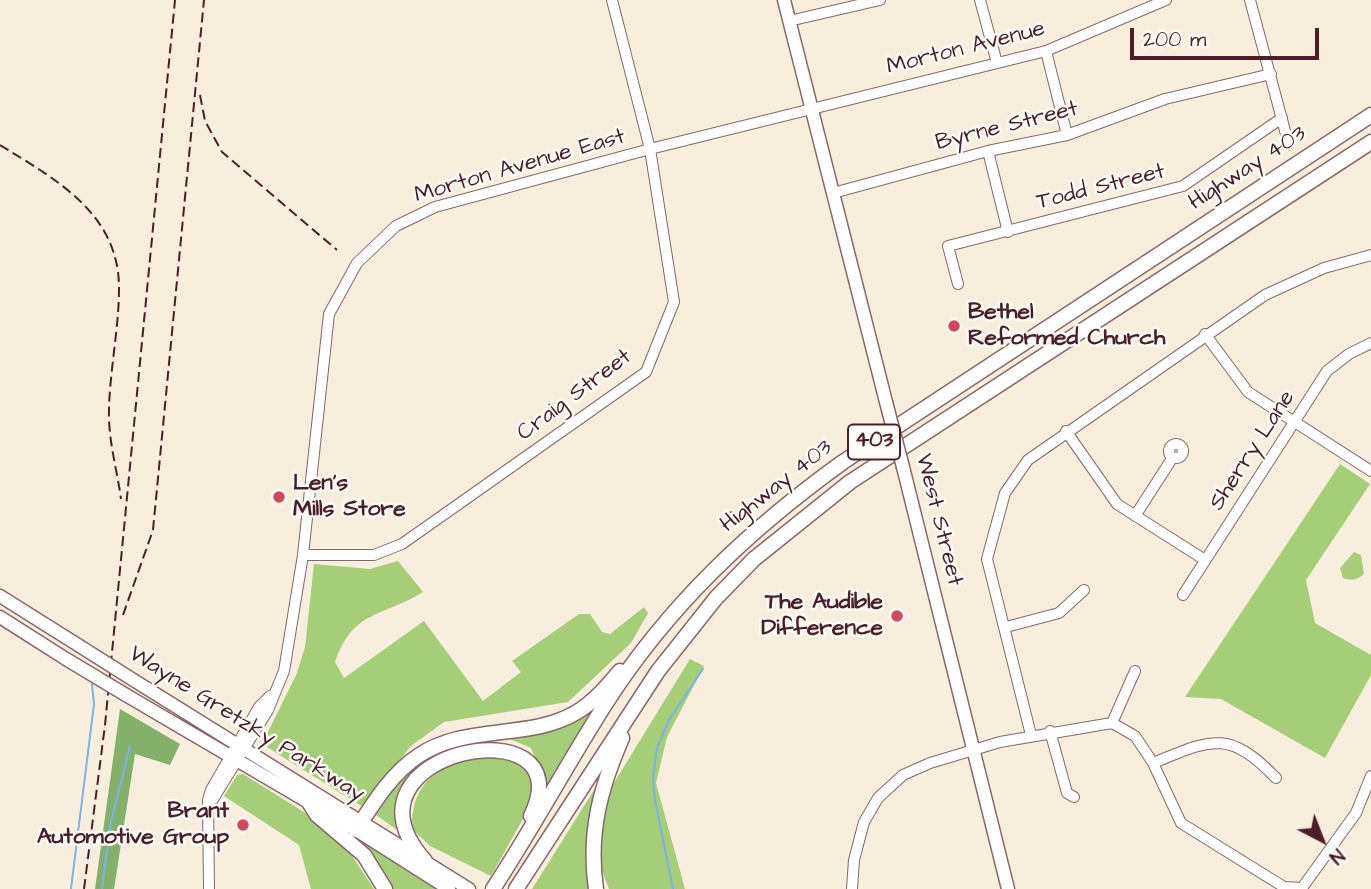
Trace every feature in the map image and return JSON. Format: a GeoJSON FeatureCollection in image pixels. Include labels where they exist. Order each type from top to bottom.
{"type":"FeatureCollection","features":[{"type":"Feature","properties":{"kind":"highway","name":"Highway 403"},"geometry":{"type":"LineString","coordinates":[[494,889],[607,701],[652,640],[716,566],[786,503],[918,412],[1371,115]]}},
{"type":"Feature","properties":{"kind":"highway","name":"Highway 403"},"geometry":{"type":"LineString","coordinates":[[516,889],[658,671],[716,597],[754,559],[850,482],[1371,142]]}},
{"type":"Feature","properties":{"kind":"highway"},"geometry":{"type":"LineString","coordinates":[[359,826],[397,774],[419,755],[452,740],[539,726],[575,713],[652,640]]}},
{"type":"Feature","properties":{"kind":"highway"},"geometry":{"type":"LineString","coordinates":[[596,889],[592,846],[598,799],[623,736],[653,687],[658,671]]}},
{"type":"Feature","properties":{"kind":"highway"},"geometry":{"type":"LineString","coordinates":[[425,860],[412,846],[406,832],[403,810],[408,792],[436,764],[469,751],[493,748],[515,753],[531,767],[538,781],[536,807],[508,867]]}},
{"type":"Feature","properties":{"kind":"highway"},"geometry":{"type":"LineString","coordinates":[[310,804],[317,815],[364,855],[385,889]]}},
{"type":"Feature","properties":{"kind":"main road","name":"West Street"},"geometry":{"type":"LineString","coordinates":[[784,0],[1008,889]]}},
{"type":"Feature","properties":{"kind":"main road","name":"Wayne Gretzky Parkway"},"geometry":{"type":"LineString","coordinates":[[0,596],[240,747],[449,889]]}},
{"type":"Feature","properties":{"kind":"main road","name":"Wayne Gretzky Parkway"},"geometry":{"type":"LineString","coordinates":[[0,617],[232,759],[310,804],[425,860],[467,888]]}},
{"type":"Feature","properties":{"kind":"street","name":"Craig Street"},"geometry":{"type":"LineString","coordinates":[[303,555],[374,555],[402,544],[646,372],[674,302],[650,149],[612,0]]}},
{"type":"Feature","properties":{"kind":"street"},"geometry":{"type":"LineString","coordinates":[[789,22],[880,0]]}},
{"type":"Feature","properties":{"kind":"street"},"geometry":{"type":"LineString","coordinates":[[980,0],[997,63]]}},
{"type":"Feature","properties":{"kind":"street","name":"Morton Avenue"},"geometry":{"type":"LineString","coordinates":[[811,108],[1046,51],[1166,0]]}},
{"type":"Feature","properties":{"kind":"street"},"geometry":{"type":"LineString","coordinates":[[1250,0],[1288,142]]}},
{"type":"Feature","properties":{"kind":"street"},"geometry":{"type":"LineString","coordinates":[[1046,51],[1067,135]]}},
{"type":"Feature","properties":{"kind":"street","name":"Byrne Street"},"geometry":{"type":"LineString","coordinates":[[833,193],[988,151],[1067,135],[1165,99],[1271,74]]}},
{"type":"Feature","properties":{"kind":"street","name":"Morton Avenue East"},"geometry":{"type":"LineString","coordinates":[[209,889],[208,800],[213,799],[232,759],[268,710],[284,671],[303,555],[329,314],[356,263],[396,226],[435,207],[811,108]]}},
{"type":"Feature","properties":{"kind":"street","name":"Todd Street"},"geometry":{"type":"LineString","coordinates":[[958,284],[948,246],[1183,186],[1282,118]]}},
{"type":"Feature","properties":{"kind":"street"},"geometry":{"type":"LineString","coordinates":[[988,151],[1008,232]]}},
{"type":"Feature","properties":{"kind":"street"},"geometry":{"type":"LineString","coordinates":[[1031,735],[1006,626],[987,559],[1005,493],[1028,460],[1205,334],[1265,295],[1324,268],[1371,255]]}},
{"type":"Feature","properties":{"kind":"street"},"geometry":{"type":"LineString","coordinates":[[1205,334],[1248,392],[1371,471]]}},
{"type":"Feature","properties":{"kind":"street","name":"Sherry Lane"},"geometry":{"type":"LineString","coordinates":[[1183,595],[1327,371],[1349,354],[1371,343]]}},
{"type":"Feature","properties":{"kind":"street"},"geometry":{"type":"LineString","coordinates":[[1066,431],[1118,504],[1205,560]]}},
{"type":"Feature","properties":{"kind":"street"},"geometry":{"type":"LineString","coordinates":[[1135,516],[1172,457]]}},
{"type":"Feature","properties":{"kind":"street"},"geometry":{"type":"LineString","coordinates":[[1006,626],[1059,613],[1084,590]]}},
{"type":"Feature","properties":{"kind":"street"},"geometry":{"type":"LineString","coordinates":[[1112,723],[1135,671]]}},
{"type":"Feature","properties":{"kind":"street"},"geometry":{"type":"LineString","coordinates":[[852,889],[858,838],[878,798],[903,775],[930,763],[1031,735],[1112,723],[1135,736],[1153,763],[1181,823],[1284,887],[1302,889],[1356,813],[1371,776]]}},
{"type":"Feature","properties":{"kind":"street"},"geometry":{"type":"LineString","coordinates":[[1050,731],[1067,793],[1074,797]]}},
{"type":"Feature","properties":{"kind":"street"},"geometry":{"type":"LineString","coordinates":[[1153,763],[1208,741],[1238,747],[1276,778]]}},
{"type":"Feature","properties":{"kind":"green space"},"geometry":{"type":"Polygon","coordinates":[[[1340,464],[1370,484],[1306,580],[1315,623],[1371,655],[1371,675],[1325,758],[1221,699],[1185,697],[1340,464]]]}},
{"type":"Feature","properties":{"kind":"green space"},"geometry":{"type":"Polygon","coordinates":[[[1354,552],[1361,555],[1364,574],[1354,579],[1343,578],[1340,568],[1354,552]]]}},
{"type":"Feature","properties":{"kind":"green space"},"geometry":{"type":"Polygon","coordinates":[[[398,561],[423,592],[370,617],[351,632],[335,662],[344,678],[424,621],[483,701],[521,672],[512,661],[579,614],[590,614],[602,632],[610,634],[644,607],[648,613],[631,643],[568,702],[444,722],[411,746],[363,807],[262,744],[297,673],[305,647],[314,564],[370,569],[398,561]]]}},
{"type":"Feature","properties":{"kind":"green space"},"geometry":{"type":"Polygon","coordinates":[[[690,659],[704,666],[667,737],[656,783],[685,889],[609,889],[602,871],[601,804],[690,659]]]}},
{"type":"Feature","properties":{"kind":"green space"},"geometry":{"type":"Polygon","coordinates":[[[605,702],[548,789],[531,748],[500,735],[556,729],[578,720],[605,702]]]}},
{"type":"Feature","properties":{"kind":"green space"},"geometry":{"type":"Polygon","coordinates":[[[120,709],[180,744],[170,765],[135,754],[114,889],[95,889],[120,709]]]}},
{"type":"Feature","properties":{"kind":"green space"},"geometry":{"type":"Polygon","coordinates":[[[483,753],[525,764],[533,783],[528,810],[491,876],[430,846],[412,829],[417,798],[431,778],[441,770],[483,753]]]}},
{"type":"Feature","properties":{"kind":"green space"},"geometry":{"type":"Polygon","coordinates":[[[431,755],[410,781],[402,799],[400,832],[376,815],[405,773],[431,755]]]}},
{"type":"Feature","properties":{"kind":"green space"},"geometry":{"type":"Polygon","coordinates":[[[243,774],[304,812],[349,851],[374,889],[311,889],[299,845],[224,796],[237,775],[243,774]]]}},
{"type":"Feature","properties":{"kind":"green space"},"geometry":{"type":"Polygon","coordinates":[[[599,782],[593,889],[532,889],[599,782]]]}},
{"type":"Feature","properties":{"kind":"green space"},"geometry":{"type":"Polygon","coordinates":[[[351,835],[436,889],[390,889],[351,835]]]}},
{"type":"Feature","properties":{"kind":"waterway"},"geometry":{"type":"LineString","coordinates":[[673,889],[655,800],[653,779],[657,748],[669,720],[703,669]]}},
{"type":"Feature","properties":{"kind":"waterway"},"geometry":{"type":"LineString","coordinates":[[71,889],[94,704],[92,684]]}},
{"type":"Feature","properties":{"kind":"waterway"},"geometry":{"type":"LineString","coordinates":[[102,889],[110,826],[130,746]]}},
{"type":"Feature","properties":{"kind":"railway"},"geometry":{"type":"LineString","coordinates":[[84,889],[105,725],[175,0]]}},
{"type":"Feature","properties":{"kind":"railway"},"geometry":{"type":"LineString","coordinates":[[123,615],[153,530],[204,0]]}},
{"type":"Feature","properties":{"kind":"railway"},"geometry":{"type":"LineString","coordinates":[[200,95],[205,121],[222,152],[337,250]]}},
{"type":"Feature","properties":{"kind":"railway"},"geometry":{"type":"LineString","coordinates":[[0,145],[42,171],[80,201],[96,219],[108,239],[116,262],[119,303],[109,421],[121,499]]}},
{"type":"Feature","properties":{"kind":"place","name":"Bethel Reformed Church"},"geometry":{"type":"Point","coordinates":[954,326]}},
{"type":"Feature","properties":{"kind":"place","name":"Len's Mills Store"},"geometry":{"type":"Point","coordinates":[279,497]}},
{"type":"Feature","properties":{"kind":"place","name":"The Audible Difference"},"geometry":{"type":"Point","coordinates":[897,616]}},
{"type":"Feature","properties":{"kind":"place","name":"Brant Automotive Group"},"geometry":{"type":"Point","coordinates":[243,825]}}]}
